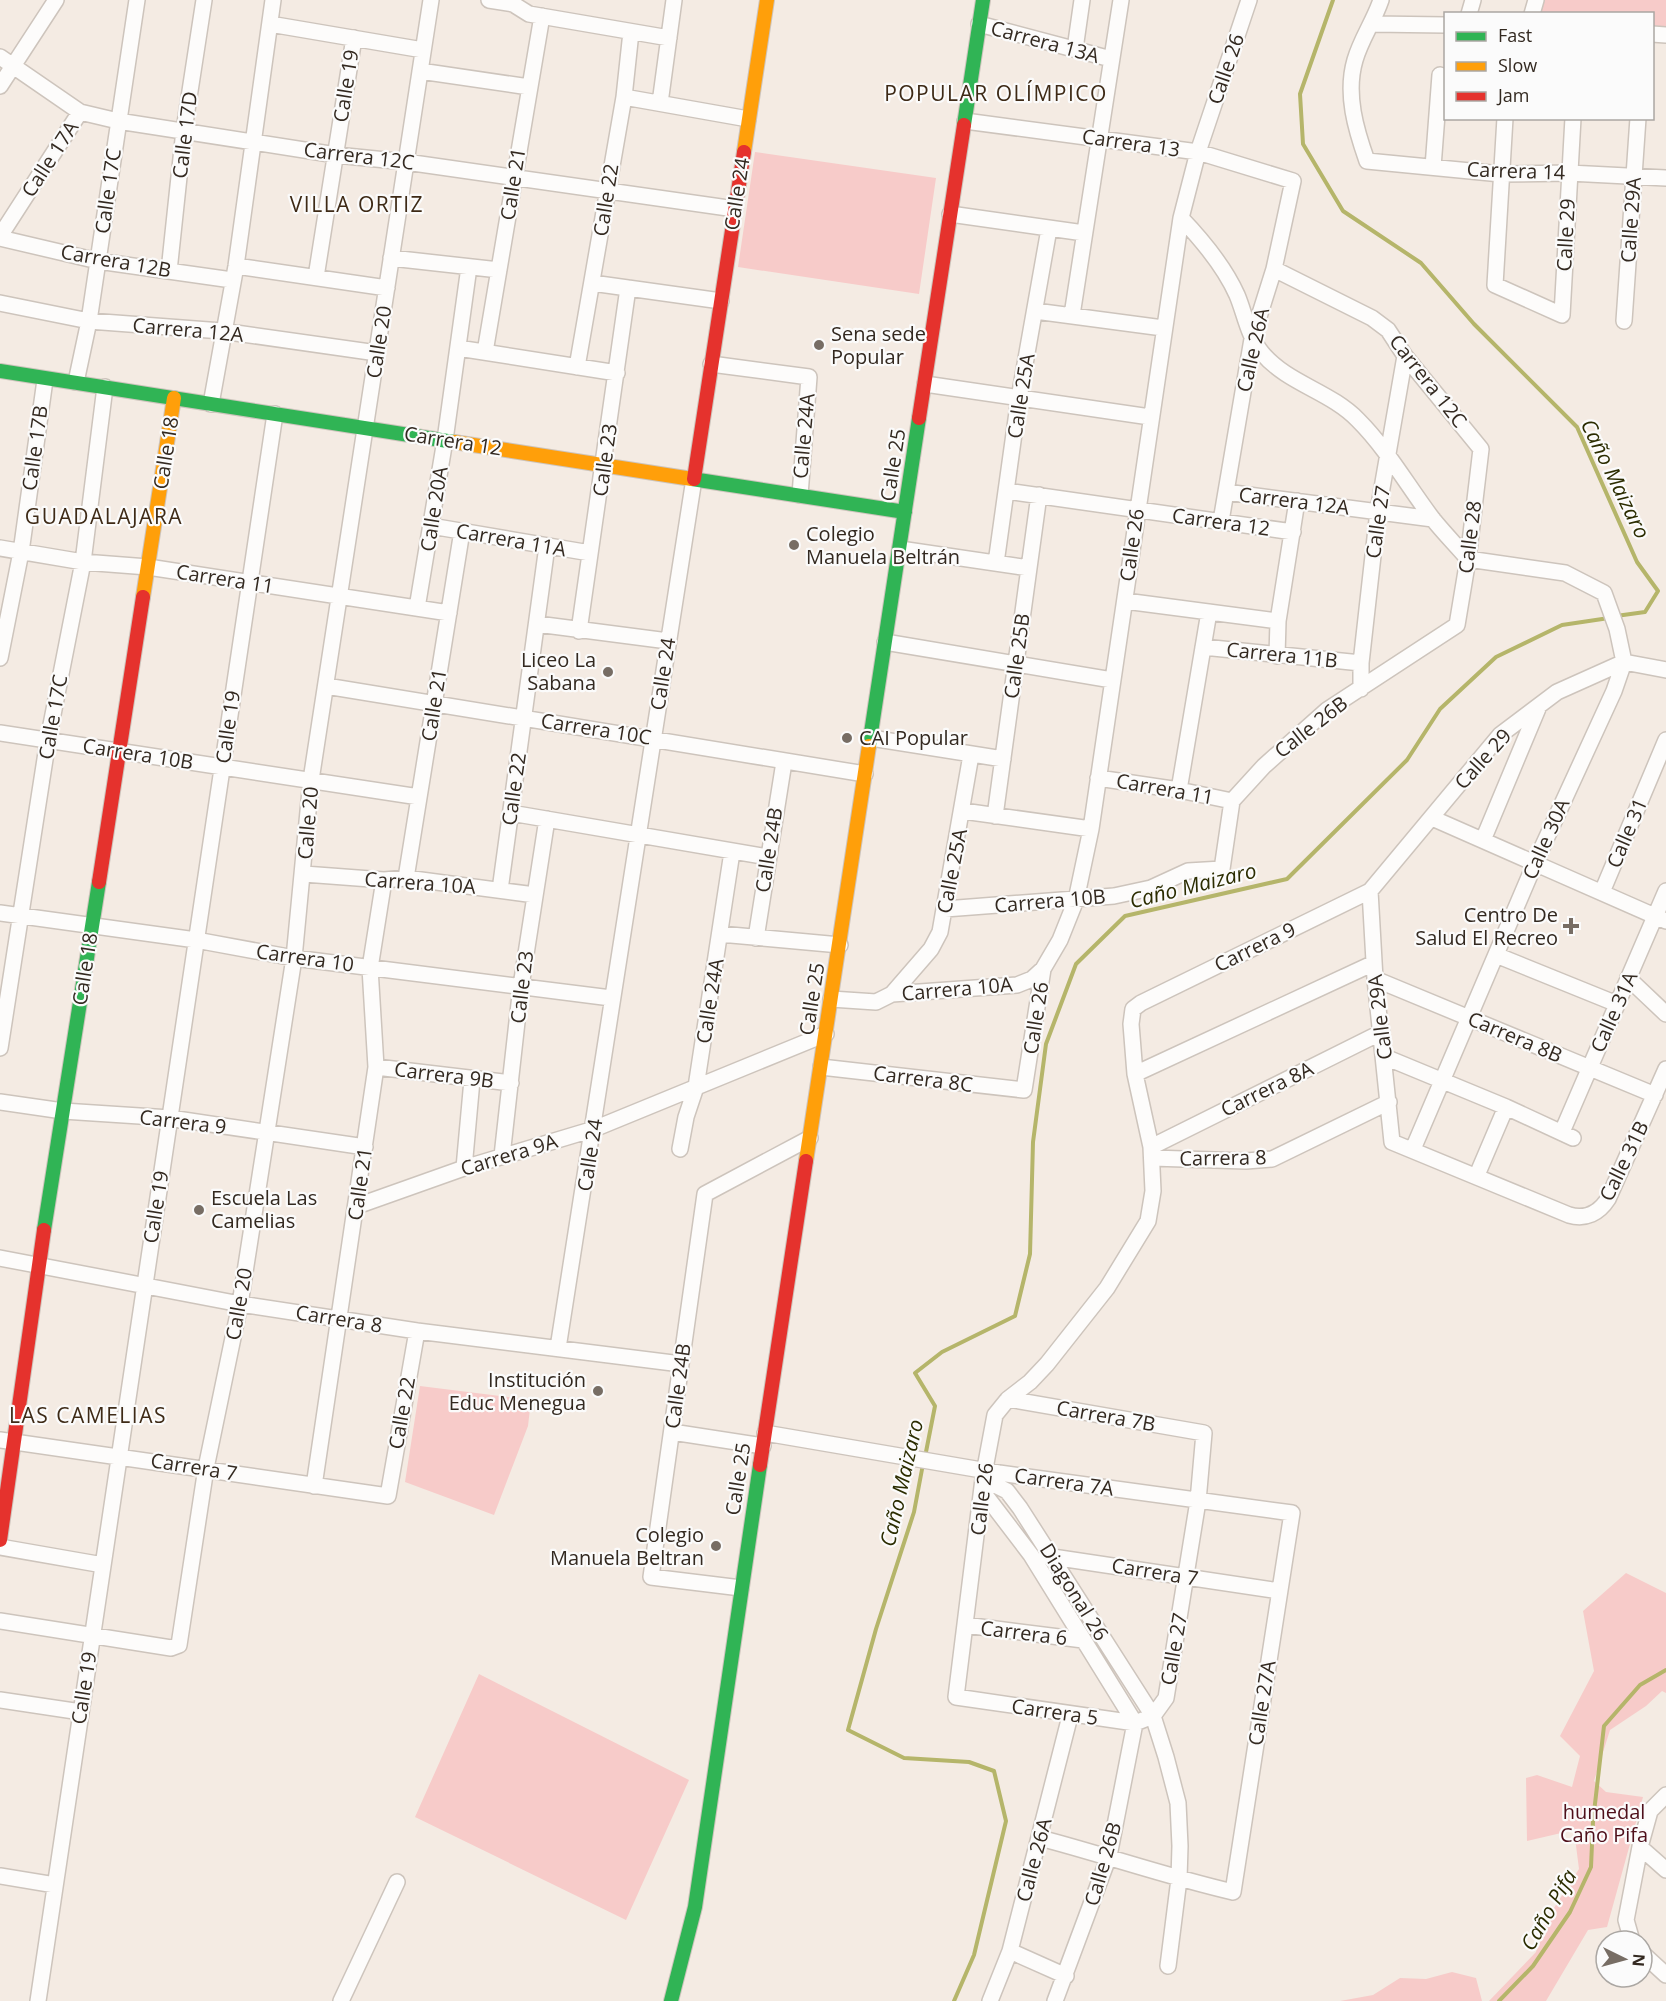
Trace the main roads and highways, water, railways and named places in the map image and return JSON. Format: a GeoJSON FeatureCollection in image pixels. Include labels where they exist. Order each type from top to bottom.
{"type":"FeatureCollection","features":[{"type":"Feature","properties":{"kind":"waterway","name":"Caño Maizaro"},"geometry":{"type":"LineString","coordinates":[[1333,0],[1300,94],[1303,144],[1343,211],[1421,263],[1474,324],[1577,427],[1637,562],[1658,591],[1645,612],[1616,616]]}},
{"type":"Feature","properties":{"kind":"waterway","name":"Caño Maizaro"},"geometry":{"type":"LineString","coordinates":[[925,1457],[935,1406],[915,1373],[942,1352],[1015,1316],[1030,1254],[1033,1142],[1046,1044],[1076,964],[1125,916],[1287,879],[1407,760],[1440,709],[1496,657],[1562,625],[1609,618]]}},
{"type":"Feature","properties":{"kind":"waterway","name":"Caño Maizaro"},"geometry":{"type":"LineString","coordinates":[[923,1464],[914,1512],[876,1629],[848,1730],[904,1758],[969,1762],[994,1771],[1006,1821],[974,1955],[954,2001]]}},
{"type":"Feature","properties":{"kind":"waterway","name":"Caño Pifa"},"geometry":{"type":"LineString","coordinates":[[1499,2001],[1533,1966],[1570,1912],[1591,1867],[1593,1821],[1604,1726],[1640,1685],[1666,1670]]}},
{"type":"Feature","properties":{"kind":"place","name":"Sena sede Popular"},"geometry":{"type":"Point","coordinates":[819,345]}},
{"type":"Feature","properties":{"kind":"place","name":"Colegio Manuela Beltrán"},"geometry":{"type":"Point","coordinates":[794,545]}},
{"type":"Feature","properties":{"kind":"place","name":"Liceo La Sabana"},"geometry":{"type":"Point","coordinates":[608,672]}},
{"type":"Feature","properties":{"kind":"place","name":"CAI Popular"},"geometry":{"type":"Point","coordinates":[847,738]}},
{"type":"Feature","properties":{"kind":"place","name":"Centro De Salud El Recreo"},"geometry":{"type":"Point","coordinates":[1571,926]}},
{"type":"Feature","properties":{"kind":"place","name":"Escuela Las Camelias"},"geometry":{"type":"Point","coordinates":[199,1210]}},
{"type":"Feature","properties":{"kind":"place","name":"Institución Educ Menegua"},"geometry":{"type":"Point","coordinates":[598,1391]}},
{"type":"Feature","properties":{"kind":"place","name":"Colegio Manuela Beltran"},"geometry":{"type":"Point","coordinates":[716,1546]}},
{"type":"Feature","properties":{"kind":"district","name":"POPULAR OLÍMPICO"},"geometry":{"type":"Point","coordinates":[996,94]}},
{"type":"Feature","properties":{"kind":"district","name":"VILLA ORTIZ"},"geometry":{"type":"Point","coordinates":[357,205]}},
{"type":"Feature","properties":{"kind":"district","name":"GUADALAJARA"},"geometry":{"type":"Point","coordinates":[104,517]}},
{"type":"Feature","properties":{"kind":"district","name":"LAS CAMELIAS"},"geometry":{"type":"Point","coordinates":[88,1416]}},
{"type":"Feature","properties":{"kind":"park label","name":"humedal Caño Pifa"},"geometry":{"type":"Point","coordinates":[1604,1824]}}]}
